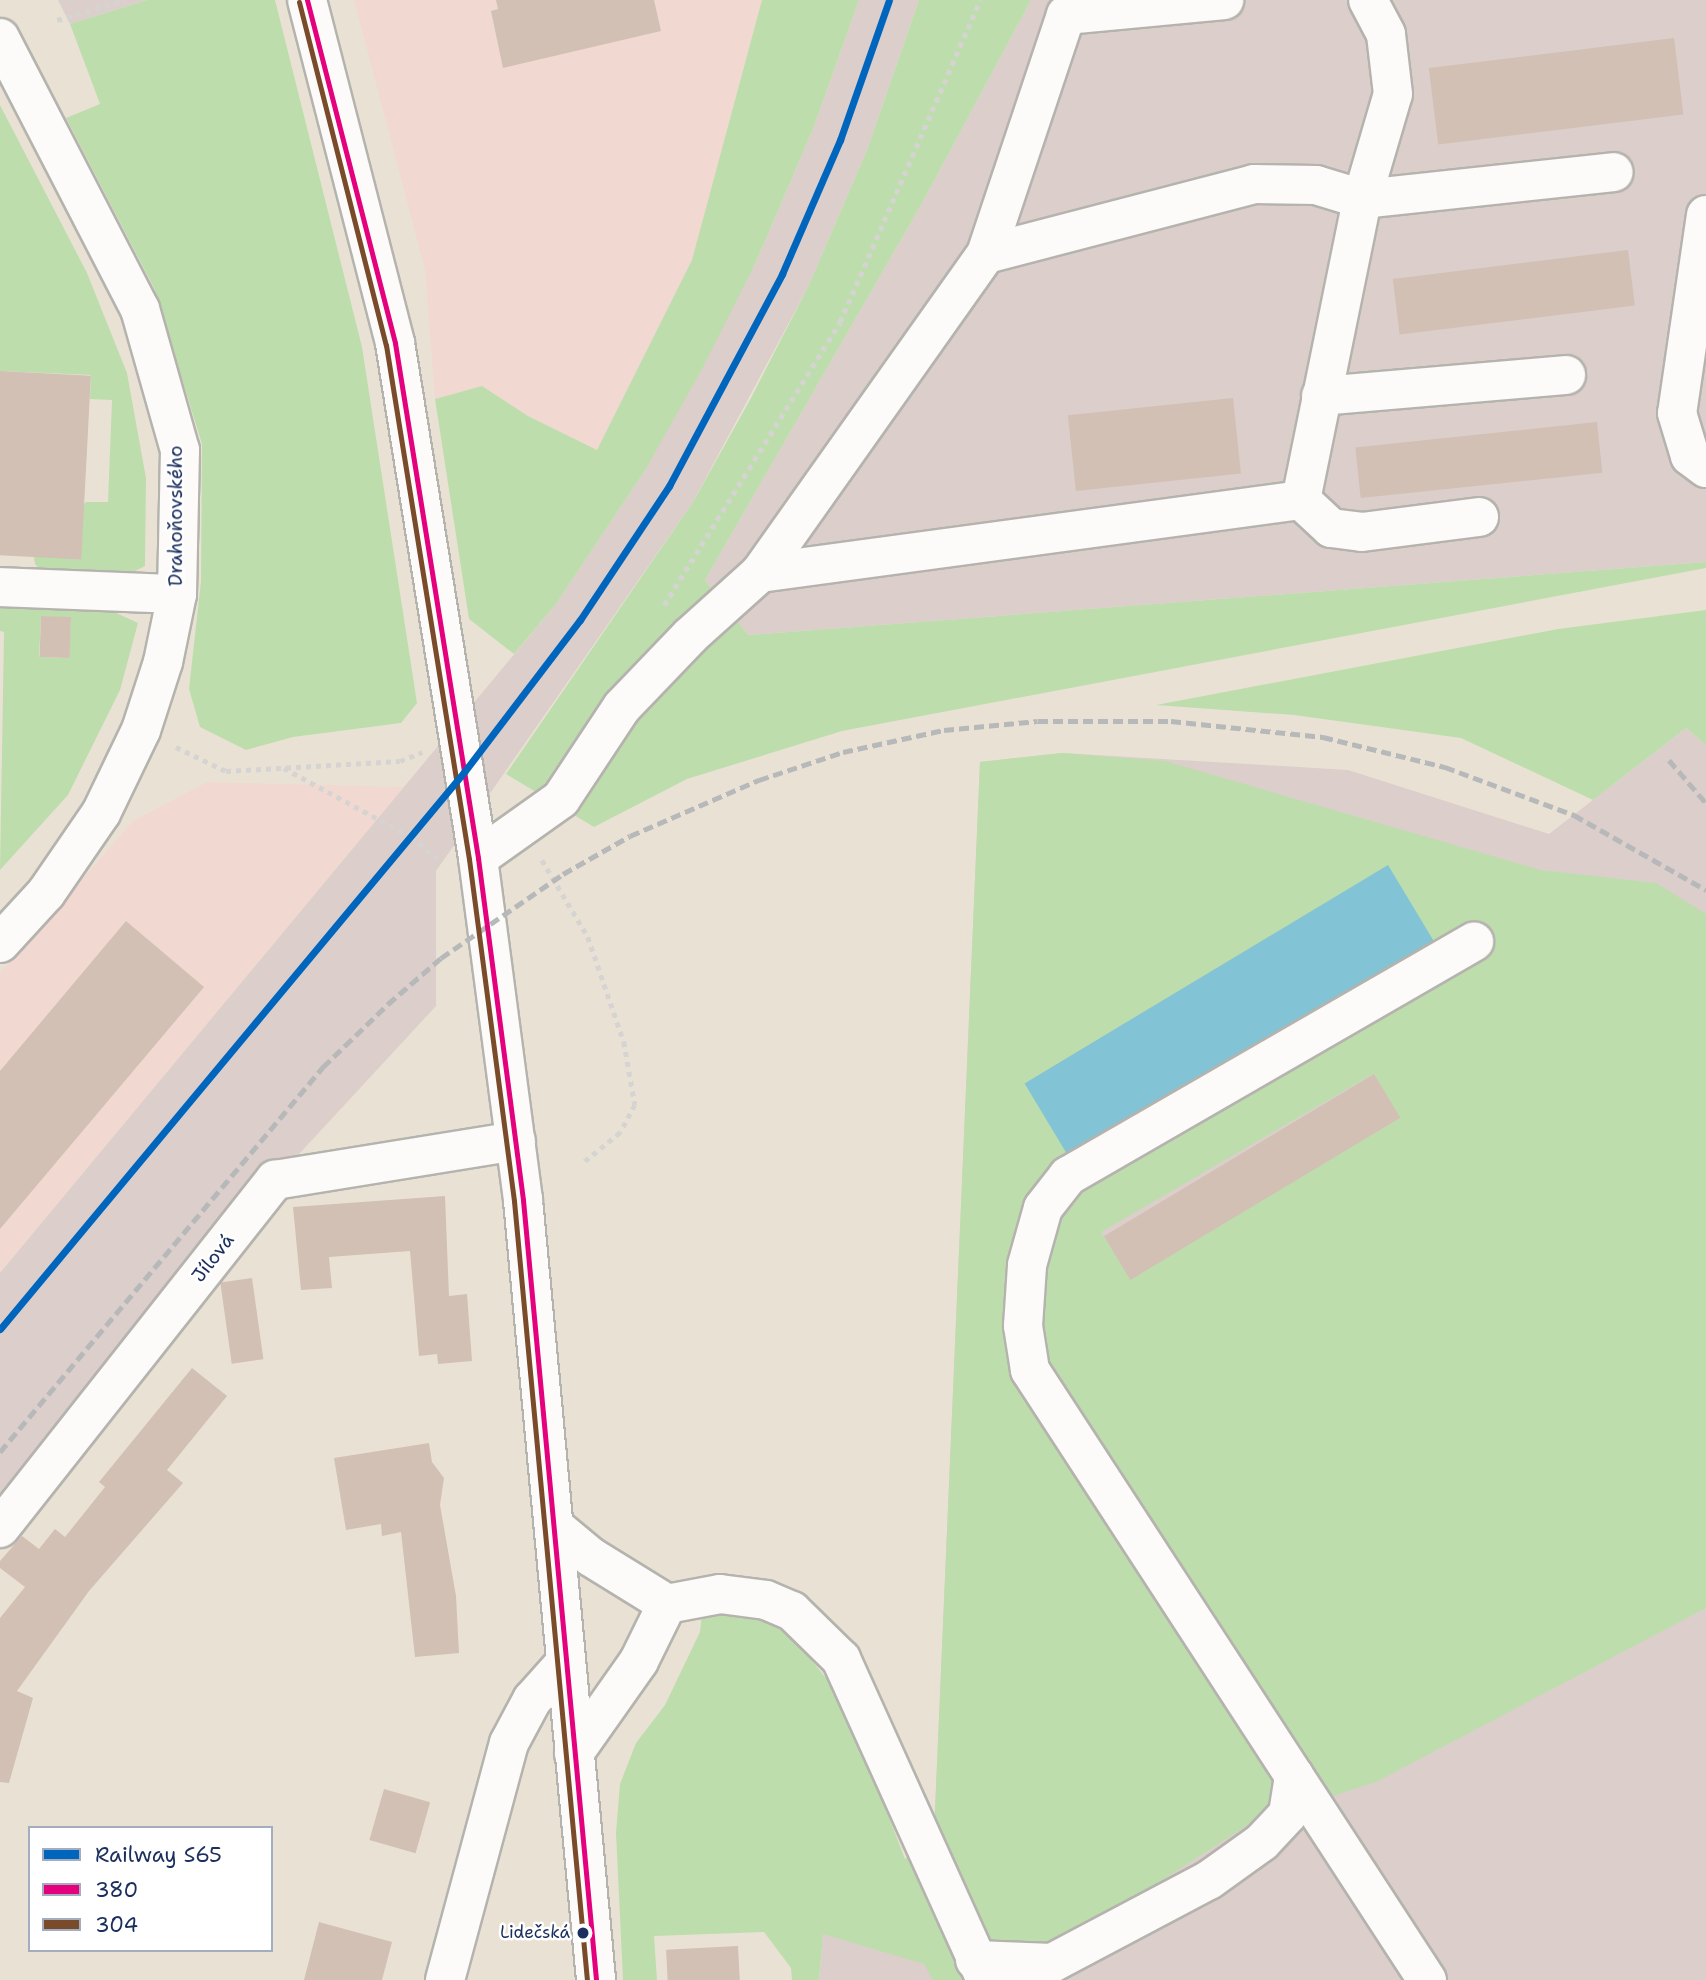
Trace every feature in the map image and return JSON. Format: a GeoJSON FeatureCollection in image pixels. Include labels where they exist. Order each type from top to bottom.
{"type":"FeatureCollection","features":[{"type":"Feature","properties":{"kind":"main road"},"geometry":{"type":"LineString","coordinates":[[307,0],[395,344],[458,736],[462,863],[516,1141],[555,1527],[565,1663],[596,1980]]}},
{"type":"Feature","properties":{"kind":"main road"},"geometry":{"type":"LineString","coordinates":[[462,863],[522,827],[561,799],[622,707],[690,636],[760,573],[986,254],[1066,15],[1224,0]]}},
{"type":"Feature","properties":{"kind":"main road"},"geometry":{"type":"LineString","coordinates":[[1301,499],[1362,199],[1393,94],[1386,34],[1368,0]]}},
{"type":"Feature","properties":{"kind":"main road","name":"Drahoňovského"},"geometry":{"type":"LineString","coordinates":[[0,38],[140,309],[180,450],[177,594],[163,662],[141,730],[101,813],[46,893],[0,943]]}},
{"type":"Feature","properties":{"kind":"main road"},"geometry":{"type":"LineString","coordinates":[[986,254],[1254,184],[1316,185],[1362,199],[1614,172]]}},
{"type":"Feature","properties":{"kind":"main road"},"geometry":{"type":"LineString","coordinates":[[1706,215],[1702,278],[1678,413],[1690,456],[1706,468]]}},
{"type":"Feature","properties":{"kind":"main road"},"geometry":{"type":"LineString","coordinates":[[1321,396],[1566,375]]}},
{"type":"Feature","properties":{"kind":"main road"},"geometry":{"type":"LineString","coordinates":[[760,573],[1301,499]]}},
{"type":"Feature","properties":{"kind":"main road"},"geometry":{"type":"LineString","coordinates":[[1301,499],[1331,528],[1362,532],[1479,517]]}},
{"type":"Feature","properties":{"kind":"main road"},"geometry":{"type":"LineString","coordinates":[[0,587],[177,594]]}},
{"type":"Feature","properties":{"kind":"main road"},"geometry":{"type":"LineString","coordinates":[[1427,1980],[1030,1370],[1023,1326],[1027,1265],[1044,1208],[1068,1176],[1474,942]]}},
{"type":"Feature","properties":{"kind":"main road","name":"Jílová"},"geometry":{"type":"LineString","coordinates":[[0,1528],[275,1180],[516,1141]]}},
{"type":"Feature","properties":{"kind":"main road"},"geometry":{"type":"LineString","coordinates":[[555,1527],[591,1556],[667,1604],[720,1594],[766,1600],[792,1611],[842,1659],[863,1699],[980,1970],[1052,1963],[1209,1880],[1262,1842],[1288,1814],[1294,1775]]}},
{"type":"Feature","properties":{"kind":"main road"},"geometry":{"type":"LineString","coordinates":[[574,1752],[639,1661],[667,1604]]}},
{"type":"Feature","properties":{"kind":"main road"},"geometry":{"type":"LineString","coordinates":[[445,1980],[509,1743],[532,1700],[565,1663]]}},
{"type":"Feature","properties":{"kind":"path"},"geometry":{"type":"LineString","coordinates":[[57,20],[125,0]]}},
{"type":"Feature","properties":{"kind":"path"},"geometry":{"type":"LineString","coordinates":[[661,611],[841,322],[980,0]]}},
{"type":"Feature","properties":{"kind":"path"},"geometry":{"type":"LineString","coordinates":[[141,730],[226,771],[400,761],[458,736]]}},
{"type":"Feature","properties":{"kind":"path"},"geometry":{"type":"LineString","coordinates":[[284,768],[462,863]]}},
{"type":"Feature","properties":{"kind":"path"},"geometry":{"type":"LineString","coordinates":[[522,827],[588,937],[624,1042],[635,1105],[620,1133],[582,1164]]}},
{"type":"Feature","properties":{"kind":"shaded area"},"geometry":{"type":"Polygon","coordinates":[[[58,0],[147,0],[70,24],[58,0]]]}},
{"type":"Feature","properties":{"kind":"shaded area"},"geometry":{"type":"Polygon","coordinates":[[[354,0],[762,0],[692,260],[597,450],[528,416],[482,386],[435,399],[425,270],[354,0]]]}},
{"type":"Feature","properties":{"kind":"shaded area"},"geometry":{"type":"Polygon","coordinates":[[[859,0],[919,0],[867,150],[808,287],[693,502],[436,871],[436,1006],[275,1180],[0,1499],[0,1273],[556,604],[644,472],[756,262],[813,129],[859,0]]]}},
{"type":"Feature","properties":{"kind":"shaded area"},"geometry":{"type":"Polygon","coordinates":[[[1031,0],[1706,0],[1706,562],[748,635],[705,580],[921,205],[1031,0]]]}},
{"type":"Feature","properties":{"kind":"shaded area"},"geometry":{"type":"Polygon","coordinates":[[[1686,728],[1706,745],[1706,1980],[819,1980],[823,1934],[934,1834],[980,762],[1062,753],[1348,770],[1549,834],[1686,728]]]}},
{"type":"Feature","properties":{"kind":"shaded area"},"geometry":{"type":"Polygon","coordinates":[[[207,782],[404,787],[0,1273],[0,973],[133,821],[207,782]]]}},
{"type":"Feature","properties":{"kind":"green space"},"geometry":{"type":"Polygon","coordinates":[[[147,0],[275,0],[362,347],[417,703],[401,723],[293,737],[246,750],[200,727],[189,689],[201,581],[202,444],[154,288],[66,118],[100,104],[70,24],[147,0]]]}},
{"type":"Feature","properties":{"kind":"green space"},"geometry":{"type":"Polygon","coordinates":[[[762,0],[859,0],[813,129],[756,262],[701,371],[644,472],[556,604],[514,654],[469,619],[435,399],[482,386],[528,416],[597,450],[692,260],[762,0]]]}},
{"type":"Feature","properties":{"kind":"green space"},"geometry":{"type":"Polygon","coordinates":[[[919,0],[1031,0],[921,205],[705,580],[748,635],[1706,562],[1706,568],[842,731],[687,779],[594,827],[506,774],[693,502],[751,398],[808,287],[867,150],[919,0]]]}},
{"type":"Feature","properties":{"kind":"green space"},"geometry":{"type":"Polygon","coordinates":[[[0,105],[87,273],[127,373],[146,478],[145,566],[131,573],[41,571],[35,564],[34,557],[86,502],[108,502],[112,400],[90,399],[91,375],[0,371],[0,105]]]}},
{"type":"Feature","properties":{"kind":"green space"},"geometry":{"type":"Polygon","coordinates":[[[0,605],[112,611],[138,623],[120,690],[68,795],[0,870],[4,632],[0,631],[0,605]],[[41,616],[39,657],[69,658],[71,618],[41,616]]]}},
{"type":"Feature","properties":{"kind":"green space"},"geometry":{"type":"Polygon","coordinates":[[[1706,610],[1706,745],[1686,728],[1593,800],[1461,738],[1294,715],[1156,705],[1558,629],[1706,610]]]}},
{"type":"Feature","properties":{"kind":"green space"},"geometry":{"type":"Polygon","coordinates":[[[1062,753],[1165,761],[1541,870],[1656,883],[1706,914],[1706,1608],[1376,1782],[1254,1821],[1038,1960],[1046,1980],[933,1980],[924,1964],[823,1934],[819,1980],[792,1980],[791,1968],[764,1932],[654,1936],[657,1980],[623,1980],[616,1833],[620,1784],[636,1743],[665,1705],[700,1632],[702,1613],[739,1610],[769,1621],[799,1645],[844,1700],[905,1859],[934,1834],[980,762],[1062,753]],[[1373,1074],[1101,1232],[1130,1278],[1400,1118],[1373,1074]]]}},
{"type":"Feature","properties":{"kind":"water"},"geometry":{"type":"Polygon","coordinates":[[[1388,865],[1435,944],[1072,1162],[1025,1083],[1388,865]]]}},
{"type":"Feature","properties":{"kind":"building"},"geometry":{"type":"Polygon","coordinates":[[[496,0],[654,0],[661,31],[503,68],[491,11],[498,9],[496,0]]]}},
{"type":"Feature","properties":{"kind":"building"},"geometry":{"type":"Polygon","coordinates":[[[1674,38],[1683,114],[1438,145],[1429,68],[1674,38]]]}},
{"type":"Feature","properties":{"kind":"building"},"geometry":{"type":"Polygon","coordinates":[[[1628,250],[1635,306],[1400,334],[1393,279],[1628,250]]]}},
{"type":"Feature","properties":{"kind":"building"},"geometry":{"type":"Polygon","coordinates":[[[0,371],[91,376],[81,560],[0,555],[0,371]]]}},
{"type":"Feature","properties":{"kind":"building"},"geometry":{"type":"Polygon","coordinates":[[[1233,398],[1241,474],[1076,491],[1068,415],[1233,398]]]}},
{"type":"Feature","properties":{"kind":"building"},"geometry":{"type":"Polygon","coordinates":[[[1597,422],[1602,473],[1361,498],[1355,447],[1597,422]]]}},
{"type":"Feature","properties":{"kind":"building"},"geometry":{"type":"Polygon","coordinates":[[[41,616],[71,617],[70,658],[40,657],[41,616]]]}},
{"type":"Feature","properties":{"kind":"building"},"geometry":{"type":"Polygon","coordinates":[[[126,921],[204,987],[0,1229],[0,1071],[126,921]]]}},
{"type":"Feature","properties":{"kind":"building"},"geometry":{"type":"Polygon","coordinates":[[[1374,1074],[1400,1118],[1130,1280],[1104,1236],[1374,1074]]]}},
{"type":"Feature","properties":{"kind":"building"},"geometry":{"type":"Polygon","coordinates":[[[445,1196],[449,1296],[467,1294],[472,1361],[438,1364],[437,1354],[419,1356],[410,1251],[329,1257],[332,1288],[301,1290],[293,1207],[445,1196]]]}},
{"type":"Feature","properties":{"kind":"building"},"geometry":{"type":"Polygon","coordinates":[[[252,1278],[263,1359],[232,1364],[220,1282],[252,1278]]]}},
{"type":"Feature","properties":{"kind":"building"},"geometry":{"type":"Polygon","coordinates":[[[192,1368],[227,1396],[167,1470],[183,1483],[89,1591],[17,1691],[33,1698],[9,1783],[0,1782],[0,1618],[25,1587],[0,1568],[0,1561],[22,1536],[39,1549],[55,1529],[65,1537],[105,1487],[99,1482],[192,1368]]]}},
{"type":"Feature","properties":{"kind":"building"},"geometry":{"type":"Polygon","coordinates":[[[429,1443],[432,1462],[444,1478],[440,1505],[456,1596],[459,1653],[415,1657],[401,1532],[382,1536],[381,1524],[346,1530],[334,1458],[429,1443]]]}},
{"type":"Feature","properties":{"kind":"building"},"geometry":{"type":"Polygon","coordinates":[[[384,1789],[430,1802],[416,1853],[369,1840],[384,1789]]]}},
{"type":"Feature","properties":{"kind":"building"},"geometry":{"type":"Polygon","coordinates":[[[319,1922],[392,1942],[382,1980],[304,1980],[319,1922]]]}},
{"type":"Feature","properties":{"kind":"building"},"geometry":{"type":"Polygon","coordinates":[[[738,1946],[740,1980],[668,1980],[666,1950],[738,1946]]]}},
{"type":"Feature","properties":{"kind":"railway"},"geometry":{"type":"LineString","coordinates":[[0,1452],[323,1067],[388,1004],[441,958],[563,874],[630,836],[759,780],[843,752],[944,730],[1038,721],[1171,721],[1323,737],[1445,767],[1574,815],[1706,890]]}},
{"type":"Feature","properties":{"kind":"railway"},"geometry":{"type":"LineString","coordinates":[[1669,760],[1706,803]]}},
{"type":"Feature","properties":{"kind":"rail line","name":"S65"},"geometry":{"type":"LineString","coordinates":[[0,1329],[464,772],[580,620],[669,486],[782,274],[840,140],[889,0]]}},
{"type":"Feature","properties":{"kind":"transit line","name":"380"},"geometry":{"type":"LineString","coordinates":[[307,0],[395,343],[478,858],[523,1200],[596,1980]]}},
{"type":"Feature","properties":{"kind":"transit line","name":"304"},"geometry":{"type":"LineString","coordinates":[[299,2],[386,345],[469,859],[514,1201],[587,1980]]}},
{"type":"Feature","properties":{"kind":"place","name":"Lidečská"},"geometry":{"type":"Point","coordinates":[583,1933]}}]}
